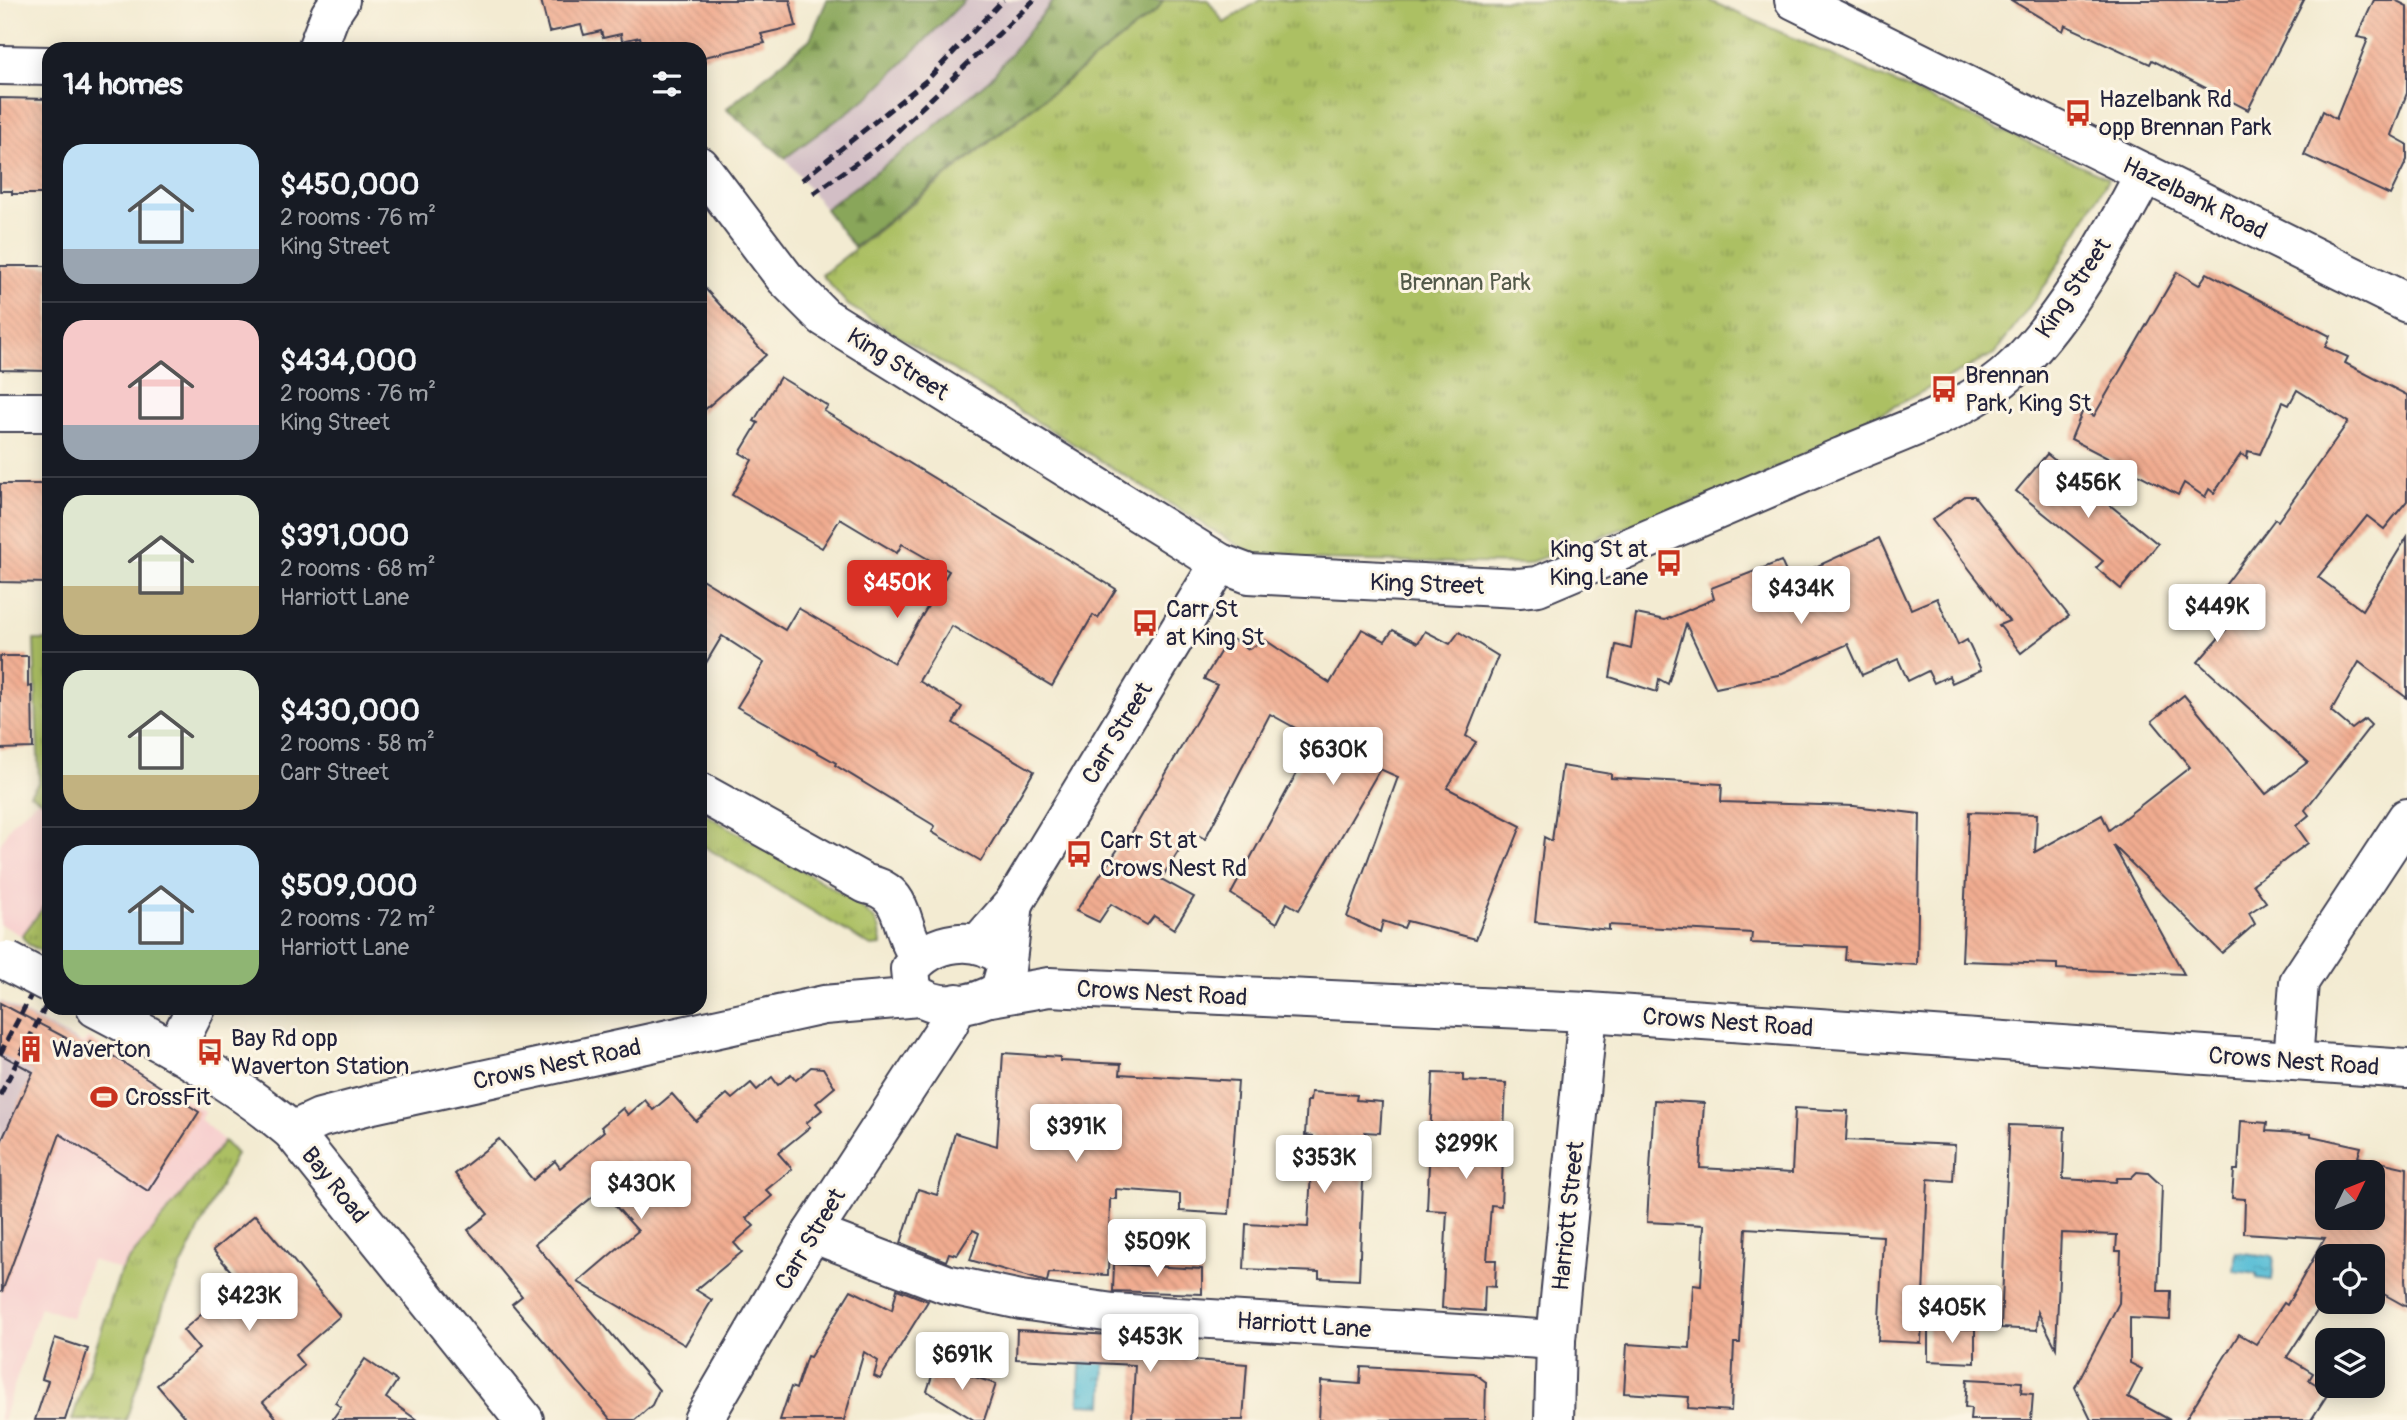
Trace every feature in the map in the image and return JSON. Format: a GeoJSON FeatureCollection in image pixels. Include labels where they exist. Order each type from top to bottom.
{"type":"FeatureCollection","features":[{"type":"Feature","properties":{"kind":"street"},"geometry":{"type":"LineString","coordinates":[[320,42],[330,15],[340,0]]}},
{"type":"Feature","properties":{"kind":"street","name":"Hazelbank Road"},"geometry":{"type":"LineString","coordinates":[[1794,0],[2407,303]]}},
{"type":"Feature","properties":{"kind":"street"},"geometry":{"type":"LineString","coordinates":[[0,65],[42,66]]}},
{"type":"Feature","properties":{"kind":"street","name":"King Street"},"geometry":{"type":"LineString","coordinates":[[707,175],[785,278],[824,317],[1220,563],[1249,574],[1335,581],[1520,588],[1550,581],[1939,415],[1995,384],[2020,362],[2051,326],[2145,173]]}},
{"type":"Feature","properties":{"kind":"street"},"geometry":{"type":"LineString","coordinates":[[0,412],[42,412]]}},
{"type":"Feature","properties":{"kind":"street","name":"Carr Street"},"geometry":{"type":"LineString","coordinates":[[703,1420],[812,1233],[922,1062],[921,1026],[952,977],[1014,903],[1220,563]]}},
{"type":"Feature","properties":{"kind":"street"},"geometry":{"type":"LineString","coordinates":[[707,796],[866,884],[881,887],[902,912],[908,943],[952,977]]}},
{"type":"Feature","properties":{"kind":"street"},"geometry":{"type":"LineString","coordinates":[[2293,1061],[2299,982],[2407,818]]}},
{"type":"Feature","properties":{"kind":"street"},"geometry":{"type":"LineString","coordinates":[[4,960],[42,979]]}},
{"type":"Feature","properties":{"kind":"street","name":"Crows Nest Road"},"geometry":{"type":"LineString","coordinates":[[292,1131],[320,1118],[373,1104],[952,977],[1049,988],[1588,1012],[2407,1069]]}},
{"type":"Feature","properties":{"kind":"street","name":"Harriott Street"},"geometry":{"type":"LineString","coordinates":[[1554,1420],[1556,1340],[1588,1012]]}},
{"type":"Feature","properties":{"kind":"street","name":"Bay Road"},"geometry":{"type":"LineString","coordinates":[[109,1015],[175,1049],[254,1099],[292,1131],[524,1420]]}},
{"type":"Feature","properties":{"kind":"street"},"geometry":{"type":"LineString","coordinates":[[175,1049],[192,1015]]}},
{"type":"Feature","properties":{"kind":"street","name":"Harriott Lane"},"geometry":{"type":"LineString","coordinates":[[812,1233],[946,1284],[1034,1302],[1112,1313],[1556,1340]]}},
{"type":"Feature","properties":{"kind":"shaded area"},"geometry":{"type":"Polygon","coordinates":[[[965,0],[1054,0],[990,79],[915,143],[825,209],[785,158],[871,95],[965,0]]]}},
{"type":"Feature","properties":{"kind":"shaded area"},"geometry":{"type":"Polygon","coordinates":[[[39,799],[42,801],[42,909],[22,936],[0,924],[0,845],[12,823],[39,799]]]}},
{"type":"Feature","properties":{"kind":"shaded area"},"geometry":{"type":"Polygon","coordinates":[[[0,1001],[78,1041],[31,1126],[0,1203],[0,1001]]]}},
{"type":"Feature","properties":{"kind":"shaded area"},"geometry":{"type":"Polygon","coordinates":[[[88,1038],[204,1111],[200,1119],[224,1141],[121,1270],[91,1260],[72,1318],[40,1307],[3,1420],[0,1420],[0,1203],[31,1126],[78,1041],[83,1044],[88,1038]]]}},
{"type":"Feature","properties":{"kind":"green space"},"geometry":{"type":"Polygon","coordinates":[[[827,0],[965,0],[871,95],[785,158],[726,109],[810,39],[827,0]]]}},
{"type":"Feature","properties":{"kind":"green space"},"geometry":{"type":"Polygon","coordinates":[[[1054,0],[1163,0],[1158,9],[854,247],[825,209],[915,143],[990,79],[1054,0]]]}},
{"type":"Feature","properties":{"kind":"green space","name":"Brennan Park"},"geometry":{"type":"Polygon","coordinates":[[[1163,0],[1208,0],[1224,23],[1260,0],[1708,0],[2109,178],[2049,280],[1994,354],[1750,482],[1525,564],[1260,559],[848,305],[822,275],[1158,9],[1163,0]]]}},
{"type":"Feature","properties":{"kind":"green space"},"geometry":{"type":"Polygon","coordinates":[[[34,640],[42,640],[42,801],[30,794],[39,782],[34,640]]]}},
{"type":"Feature","properties":{"kind":"green space"},"geometry":{"type":"Polygon","coordinates":[[[707,815],[853,900],[875,920],[880,930],[881,945],[871,946],[707,848],[707,815]]]}},
{"type":"Feature","properties":{"kind":"green space"},"geometry":{"type":"Polygon","coordinates":[[[42,909],[42,951],[28,944],[22,936],[42,909]]]}},
{"type":"Feature","properties":{"kind":"green space"},"geometry":{"type":"Polygon","coordinates":[[[224,1141],[236,1154],[167,1296],[126,1420],[72,1420],[121,1270],[224,1141]]]}},
{"type":"Feature","properties":{"kind":"water"},"geometry":{"type":"Polygon","coordinates":[[[2236,1252],[2274,1257],[2272,1280],[2257,1278],[2257,1274],[2234,1271],[2236,1252]]]}},
{"type":"Feature","properties":{"kind":"water"},"geometry":{"type":"Polygon","coordinates":[[[1080,1362],[1105,1363],[1103,1405],[1079,1404],[1080,1362]]]}},
{"type":"Feature","properties":{"kind":"building"},"geometry":{"type":"Polygon","coordinates":[[[541,0],[790,0],[796,26],[761,34],[765,43],[707,56],[707,42],[641,42],[640,37],[622,41],[621,34],[603,38],[601,31],[584,35],[581,25],[549,32],[541,0]]]}},
{"type":"Feature","properties":{"kind":"building"},"geometry":{"type":"Polygon","coordinates":[[[2011,0],[2304,0],[2248,110],[2152,60],[2150,64],[2065,25],[2063,31],[2011,0]]]}},
{"type":"Feature","properties":{"kind":"building"},"geometry":{"type":"Polygon","coordinates":[[[2374,0],[2395,0],[2407,6],[2407,93],[2391,135],[2407,144],[2407,160],[2390,195],[2304,155],[2323,111],[2336,119],[2368,39],[2357,37],[2374,0]]]}},
{"type":"Feature","properties":{"kind":"building"},"geometry":{"type":"Polygon","coordinates":[[[0,98],[42,99],[42,194],[12,194],[12,191],[0,191],[0,98]]]}},
{"type":"Feature","properties":{"kind":"building"},"geometry":{"type":"Polygon","coordinates":[[[0,266],[42,266],[42,371],[0,370],[0,266]]]}},
{"type":"Feature","properties":{"kind":"building"},"geometry":{"type":"Polygon","coordinates":[[[2177,272],[2199,285],[2207,273],[2330,336],[2325,347],[2348,357],[2345,363],[2407,395],[2407,501],[2384,529],[2367,516],[2318,577],[2362,610],[2407,537],[2407,698],[2359,662],[2331,711],[2352,729],[2365,719],[2371,725],[2305,810],[2309,815],[2296,826],[2308,843],[2253,884],[2266,902],[2249,913],[2255,924],[2222,953],[2113,845],[2184,974],[2057,969],[2057,964],[1962,961],[1969,812],[2037,814],[2035,852],[2102,815],[2109,830],[2190,767],[2152,721],[2184,695],[2266,794],[2308,762],[2198,662],[2248,604],[2223,588],[2275,519],[2278,521],[2348,422],[2297,390],[2289,405],[2283,402],[2260,454],[2248,451],[2247,458],[2241,454],[2214,493],[2209,489],[2205,497],[2184,483],[2178,495],[2071,439],[2083,410],[2094,416],[2177,272]]]}},
{"type":"Feature","properties":{"kind":"building"},"geometry":{"type":"Polygon","coordinates":[[[707,291],[766,355],[707,408],[707,291]]]}},
{"type":"Feature","properties":{"kind":"building"},"geometry":{"type":"Polygon","coordinates":[[[780,377],[828,406],[824,411],[1116,589],[1098,618],[1093,615],[1052,686],[952,626],[919,681],[962,707],[953,723],[1034,771],[981,861],[932,832],[935,826],[835,765],[836,763],[737,707],[764,663],[722,636],[707,661],[707,582],[785,630],[798,608],[894,663],[949,571],[902,544],[897,553],[840,519],[822,548],[732,495],[752,460],[740,453],[758,423],[754,421],[780,377]]]}},
{"type":"Feature","properties":{"kind":"building"},"geometry":{"type":"Polygon","coordinates":[[[2047,454],[2158,544],[2121,589],[2096,568],[2103,561],[2016,491],[2047,454]]]}},
{"type":"Feature","properties":{"kind":"building"},"geometry":{"type":"Polygon","coordinates":[[[0,484],[42,484],[42,583],[0,582],[0,484]]]}},
{"type":"Feature","properties":{"kind":"building"},"geometry":{"type":"Polygon","coordinates":[[[1965,496],[1974,496],[2069,616],[2021,653],[1999,625],[2009,621],[1932,520],[1965,496]]]}},
{"type":"Feature","properties":{"kind":"building"},"geometry":{"type":"Polygon","coordinates":[[[1879,538],[1911,609],[1937,598],[1958,645],[1967,640],[1981,670],[1952,683],[1949,676],[1934,683],[1928,671],[1908,681],[1898,659],[1862,675],[1848,644],[1778,675],[1716,688],[1686,624],[1668,684],[1659,679],[1657,692],[1610,677],[1616,645],[1631,649],[1636,614],[1665,620],[1714,599],[1711,588],[1781,561],[1789,579],[1879,538]]]}},
{"type":"Feature","properties":{"kind":"building"},"geometry":{"type":"Polygon","coordinates":[[[1362,629],[1385,641],[1393,630],[1418,643],[1425,631],[1450,644],[1459,632],[1498,656],[1466,736],[1476,742],[1447,788],[1521,826],[1476,939],[1407,921],[1404,928],[1383,921],[1380,932],[1347,917],[1398,777],[1380,769],[1299,910],[1287,903],[1277,923],[1231,894],[1315,739],[1270,714],[1205,839],[1191,831],[1161,879],[1194,897],[1174,929],[1154,916],[1147,925],[1111,904],[1099,922],[1076,911],[1120,846],[1123,848],[1217,685],[1204,679],[1229,637],[1249,649],[1265,640],[1330,683],[1362,629]]]}},
{"type":"Feature","properties":{"kind":"building"},"geometry":{"type":"Polygon","coordinates":[[[0,656],[28,656],[28,687],[32,686],[33,748],[0,749],[0,656]]]}},
{"type":"Feature","properties":{"kind":"building"},"geometry":{"type":"Polygon","coordinates":[[[1562,766],[1611,774],[1611,778],[1722,784],[1721,802],[1854,806],[1920,814],[1917,965],[1845,960],[1846,947],[1751,943],[1752,933],[1609,925],[1609,930],[1535,922],[1544,837],[1552,841],[1562,766]]]}},
{"type":"Feature","properties":{"kind":"building"},"geometry":{"type":"Polygon","coordinates":[[[0,1003],[85,1048],[90,1041],[199,1112],[148,1191],[60,1134],[2,1292],[0,1144],[33,1072],[0,1054],[0,1003]]]}},
{"type":"Feature","properties":{"kind":"building"},"geometry":{"type":"Polygon","coordinates":[[[1003,1053],[1060,1057],[1060,1061],[1121,1064],[1120,1074],[1238,1081],[1229,1214],[1180,1211],[1180,1194],[1116,1189],[1116,1199],[1110,1199],[1108,1275],[1049,1273],[1047,1282],[970,1260],[979,1233],[973,1230],[957,1255],[949,1253],[946,1261],[901,1243],[918,1189],[937,1195],[955,1133],[997,1146],[1003,1053]]]}},
{"type":"Feature","properties":{"kind":"building"},"geometry":{"type":"Polygon","coordinates":[[[811,1067],[823,1068],[835,1087],[816,1103],[822,1110],[806,1123],[810,1127],[778,1153],[792,1169],[766,1190],[772,1196],[746,1218],[754,1226],[734,1243],[742,1252],[696,1290],[712,1300],[685,1345],[578,1282],[638,1231],[601,1190],[535,1244],[659,1390],[652,1405],[635,1420],[611,1420],[512,1304],[522,1296],[468,1230],[488,1214],[455,1174],[499,1139],[533,1180],[555,1161],[560,1168],[604,1131],[601,1127],[623,1108],[628,1115],[645,1100],[653,1110],[672,1094],[696,1121],[727,1094],[732,1099],[751,1083],[757,1090],[772,1077],[778,1085],[791,1074],[796,1080],[811,1067]]]}},
{"type":"Feature","properties":{"kind":"building"},"geometry":{"type":"Polygon","coordinates":[[[1433,1073],[1463,1074],[1463,1081],[1506,1083],[1501,1206],[1491,1205],[1487,1260],[1496,1260],[1495,1287],[1485,1286],[1484,1311],[1442,1308],[1447,1211],[1427,1210],[1433,1073]]]}},
{"type":"Feature","properties":{"kind":"building"},"geometry":{"type":"Polygon","coordinates":[[[1311,1092],[1357,1095],[1356,1100],[1382,1102],[1380,1133],[1365,1132],[1359,1280],[1319,1278],[1319,1272],[1244,1269],[1246,1224],[1308,1227],[1313,1136],[1305,1135],[1307,1101],[1310,1101],[1311,1092]]]}},
{"type":"Feature","properties":{"kind":"building"},"geometry":{"type":"Polygon","coordinates":[[[1654,1100],[1704,1103],[1700,1168],[1792,1173],[1795,1108],[1848,1111],[1846,1140],[1955,1145],[1953,1181],[1928,1179],[1921,1343],[1878,1341],[1883,1236],[1746,1228],[1740,1343],[1734,1343],[1731,1411],[1688,1408],[1689,1397],[1624,1393],[1627,1344],[1690,1348],[1693,1285],[1701,1286],[1704,1225],[1647,1222],[1654,1100]]]}},
{"type":"Feature","properties":{"kind":"building"},"geometry":{"type":"Polygon","coordinates":[[[2241,1121],[2267,1123],[2266,1131],[2311,1134],[2361,1147],[2358,1157],[2371,1160],[2315,1160],[2315,1230],[2385,1230],[2385,1163],[2407,1168],[2407,1307],[2385,1295],[2385,1244],[2322,1244],[2325,1238],[2244,1233],[2245,1199],[2232,1198],[2234,1170],[2238,1170],[2241,1121]]]}},
{"type":"Feature","properties":{"kind":"building"},"geometry":{"type":"Polygon","coordinates":[[[2009,1125],[2065,1127],[2063,1179],[2116,1182],[2117,1178],[2131,1178],[2137,1172],[2148,1173],[2162,1186],[2158,1291],[2171,1291],[2170,1320],[2130,1318],[2130,1363],[2142,1369],[2128,1397],[2170,1420],[2091,1420],[2075,1387],[2119,1303],[2121,1251],[2116,1251],[2117,1235],[2061,1233],[2056,1348],[2038,1312],[2037,1330],[2001,1328],[2009,1125]]]}},
{"type":"Feature","properties":{"kind":"building"},"geometry":{"type":"Polygon","coordinates":[[[255,1215],[340,1316],[295,1355],[304,1366],[263,1402],[278,1420],[187,1420],[157,1385],[199,1349],[183,1330],[240,1282],[213,1250],[255,1215]]]}},
{"type":"Feature","properties":{"kind":"building"},"geometry":{"type":"Polygon","coordinates":[[[2315,1256],[2315,1314],[2287,1357],[2313,1373],[2309,1380],[2315,1384],[2315,1398],[2325,1398],[2311,1420],[2185,1420],[2239,1334],[2256,1344],[2284,1303],[2287,1305],[2315,1256]]]}},
{"type":"Feature","properties":{"kind":"building"},"geometry":{"type":"Polygon","coordinates":[[[1114,1264],[1202,1269],[1202,1294],[1113,1291],[1114,1264]]]}},
{"type":"Feature","properties":{"kind":"building"},"geometry":{"type":"Polygon","coordinates":[[[897,1289],[928,1301],[880,1379],[874,1376],[878,1361],[864,1352],[844,1420],[780,1420],[791,1387],[796,1389],[807,1356],[810,1357],[851,1290],[892,1310],[897,1289]]]}},
{"type":"Feature","properties":{"kind":"building"},"geometry":{"type":"Polygon","coordinates":[[[1928,1328],[1975,1329],[1975,1363],[1928,1361],[1928,1328]]]}},
{"type":"Feature","properties":{"kind":"building"},"geometry":{"type":"Polygon","coordinates":[[[1017,1330],[1169,1338],[1168,1358],[1247,1364],[1243,1420],[1132,1420],[1135,1365],[1016,1359],[1017,1330]]]}},
{"type":"Feature","properties":{"kind":"building"},"geometry":{"type":"Polygon","coordinates":[[[55,1338],[88,1349],[65,1420],[35,1420],[48,1381],[42,1379],[55,1338]]]}},
{"type":"Feature","properties":{"kind":"building"},"geometry":{"type":"Polygon","coordinates":[[[365,1359],[397,1381],[386,1398],[417,1420],[332,1420],[341,1407],[335,1403],[365,1359]]]}},
{"type":"Feature","properties":{"kind":"building"},"geometry":{"type":"Polygon","coordinates":[[[936,1364],[996,1384],[984,1420],[974,1420],[927,1391],[936,1364]]]}},
{"type":"Feature","properties":{"kind":"building"},"geometry":{"type":"Polygon","coordinates":[[[1361,1367],[1474,1373],[1486,1382],[1485,1420],[1319,1420],[1321,1381],[1360,1384],[1361,1367]]]}},
{"type":"Feature","properties":{"kind":"building"},"geometry":{"type":"Polygon","coordinates":[[[1967,1379],[2022,1382],[2021,1393],[2033,1394],[2031,1420],[1970,1420],[1971,1408],[1965,1407],[1967,1379]]]}},
{"type":"Feature","properties":{"kind":"railway"},"geometry":{"type":"LineString","coordinates":[[802,180],[927,80],[1003,0]]}},
{"type":"Feature","properties":{"kind":"railway"},"geometry":{"type":"LineString","coordinates":[[813,194],[887,141],[1034,0]]}},
{"type":"Feature","properties":{"kind":"railway"},"geometry":{"type":"LineString","coordinates":[[0,1054],[42,974]]}},
{"type":"Feature","properties":{"kind":"railway"},"geometry":{"type":"LineString","coordinates":[[0,1095],[42,1014]]}},
{"type":"Feature","properties":{"kind":"place","name":"Hazelbank Rd opp Brennan Park"},"geometry":{"type":"Point","coordinates":[2078,113]}},
{"type":"Feature","properties":{"kind":"place","name":"Brennan Park, King St"},"geometry":{"type":"Point","coordinates":[1944,389]}},
{"type":"Feature","properties":{"kind":"place","name":"King St at King Lane"},"geometry":{"type":"Point","coordinates":[1669,563]}},
{"type":"Feature","properties":{"kind":"place","name":"Carr St at King St"},"geometry":{"type":"Point","coordinates":[1145,623]}},
{"type":"Feature","properties":{"kind":"place","name":"Carr St at Crows Nest Rd"},"geometry":{"type":"Point","coordinates":[1079,854]}},
{"type":"Feature","properties":{"kind":"place","name":"Waverton"},"geometry":{"type":"Point","coordinates":[31,1049]}},
{"type":"Feature","properties":{"kind":"place","name":"Bay Rd opp Waverton Station"},"geometry":{"type":"Point","coordinates":[210,1052]}},
{"type":"Feature","properties":{"kind":"place","name":"CrossFit"},"geometry":{"type":"Point","coordinates":[104,1097]}}]}
